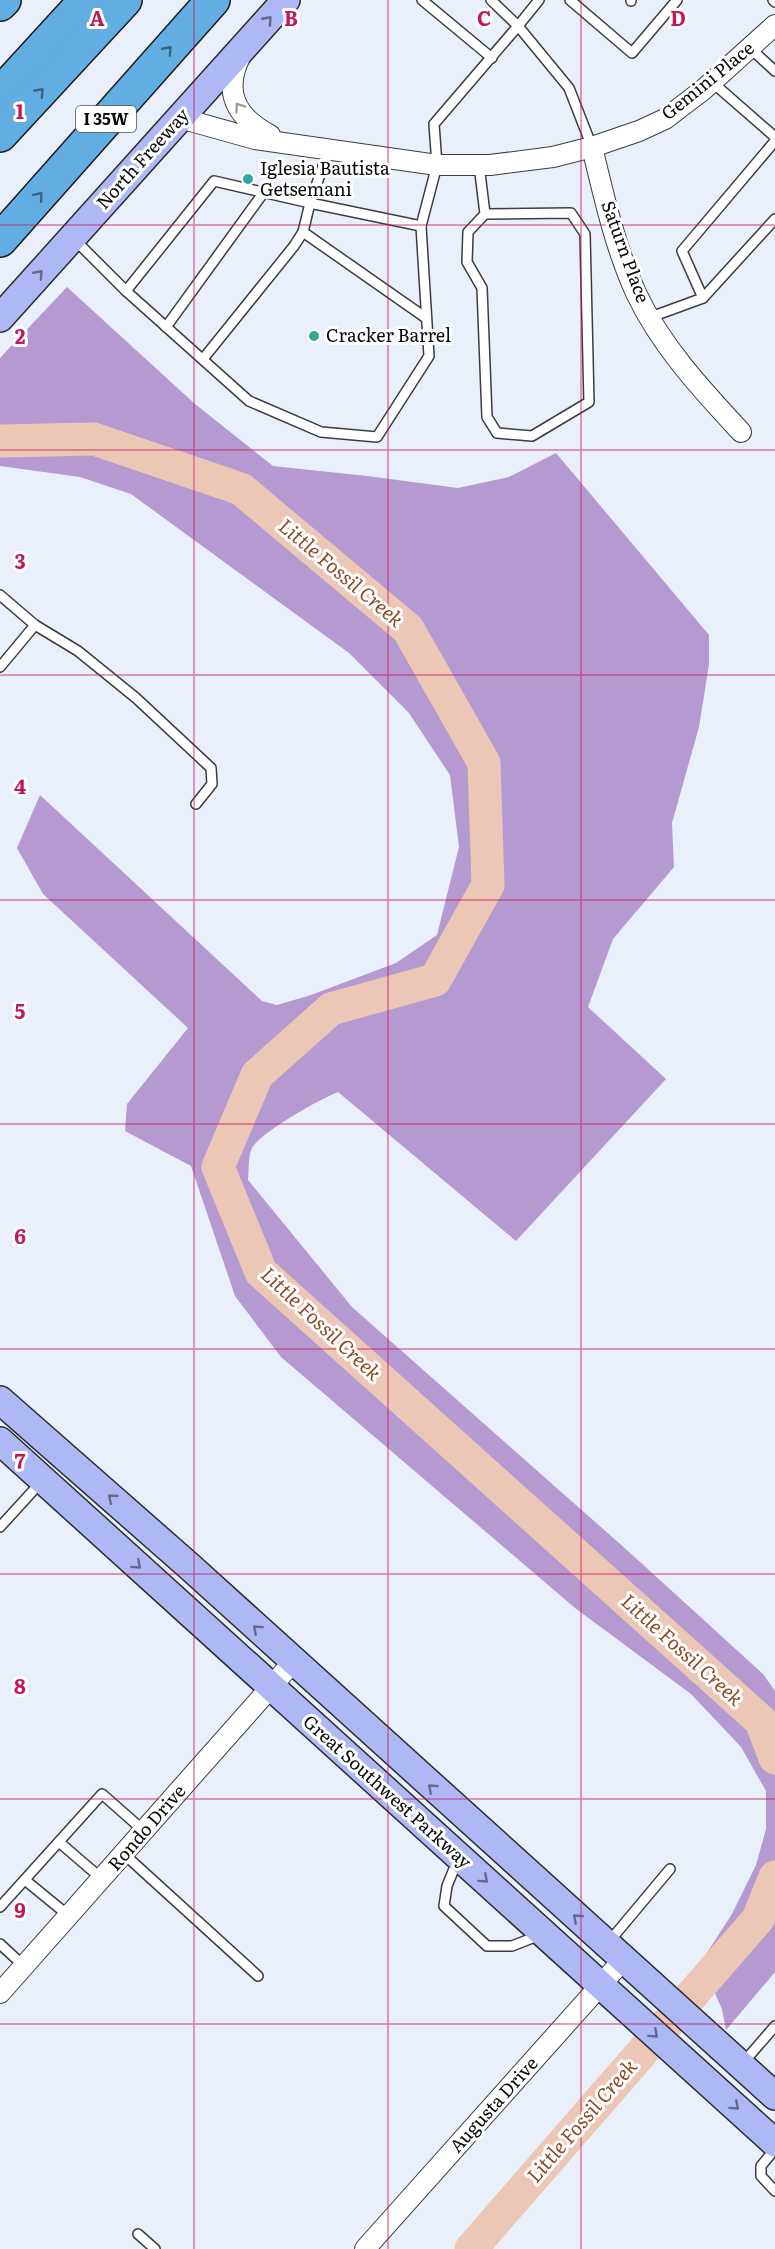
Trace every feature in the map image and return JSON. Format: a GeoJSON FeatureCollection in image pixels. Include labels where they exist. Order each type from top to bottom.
{"type":"FeatureCollection","features":[{"type":"Feature","properties":{"kind":"highway"},"geometry":{"type":"LineString","coordinates":[[0,4],[4,0]]}},
{"type":"Feature","properties":{"kind":"highway"},"geometry":{"type":"LineString","coordinates":[[0,94],[86,0]]}},
{"type":"Feature","properties":{"kind":"highway"},"geometry":{"type":"LineString","coordinates":[[0,135],[125,0]]}},
{"type":"Feature","properties":{"kind":"highway","name":"I 35W"},"geometry":{"type":"LineString","coordinates":[[0,240],[213,0]]}},
{"type":"Feature","properties":{"kind":"street","name":"North Freeway"},"geometry":{"type":"LineString","coordinates":[[0,318],[285,0]]}},
{"type":"Feature","properties":{"kind":"street","name":"Gemini Place"},"geometry":{"type":"LineString","coordinates":[[180,118],[255,139],[437,165],[479,165],[553,157],[592,147],[639,131],[665,119],[712,82],[775,25]]}},
{"type":"Feature","properties":{"kind":"street","name":"Gemini Place"},"geometry":{"type":"LineString","coordinates":[[249,41],[233,75],[232,98],[251,125],[283,142]]}},
{"type":"Feature","properties":{"kind":"street","name":"Saturn Place"},"geometry":{"type":"LineString","coordinates":[[592,147],[610,221],[637,293],[666,342],[699,387],[741,432]]}},
{"type":"Feature","properties":{"kind":"street","name":"Great Southwest Parkway"},"geometry":{"type":"LineString","coordinates":[[0,1400],[189,1566],[775,2096]]}},
{"type":"Feature","properties":{"kind":"street","name":"Great Southwest Parkway"},"geometry":{"type":"LineString","coordinates":[[0,1441],[775,2143]]}},
{"type":"Feature","properties":{"kind":"street","name":"Rondo Drive"},"geometry":{"type":"LineString","coordinates":[[0,1993],[293,1662]]}},
{"type":"Feature","properties":{"kind":"street","name":"Augusta Drive"},"geometry":{"type":"LineString","coordinates":[[366,2249],[608,1991],[622,1959]]}},
{"type":"Feature","properties":{"kind":"lane"},"geometry":{"type":"LineString","coordinates":[[422,0],[492,58]]}},
{"type":"Feature","properties":{"kind":"lane"},"geometry":{"type":"LineString","coordinates":[[491,0],[518,26],[569,88],[592,147]]}},
{"type":"Feature","properties":{"kind":"lane"},"geometry":{"type":"LineString","coordinates":[[73,237],[126,291],[249,401],[321,432],[377,437],[429,356],[421,226],[437,165],[434,124],[539,0]]}},
{"type":"Feature","properties":{"kind":"lane"},"geometry":{"type":"LineString","coordinates":[[571,0],[632,53],[674,4],[663,0]]}},
{"type":"Feature","properties":{"kind":"lane"},"geometry":{"type":"LineString","coordinates":[[582,10],[590,2]]}},
{"type":"Feature","properties":{"kind":"lane"},"geometry":{"type":"LineString","coordinates":[[592,19],[600,11]]}},
{"type":"Feature","properties":{"kind":"lane"},"geometry":{"type":"LineString","coordinates":[[605,30],[612,22]]}},
{"type":"Feature","properties":{"kind":"lane"},"geometry":{"type":"LineString","coordinates":[[750,48],[775,71]]}},
{"type":"Feature","properties":{"kind":"lane"},"geometry":{"type":"LineString","coordinates":[[703,298],[682,251],[775,139],[712,82]]}},
{"type":"Feature","properties":{"kind":"lane"},"geometry":{"type":"LineString","coordinates":[[203,359],[303,232],[310,203],[329,149]]}},
{"type":"Feature","properties":{"kind":"lane"},"geometry":{"type":"LineString","coordinates":[[479,165],[485,214]]}},
{"type":"Feature","properties":{"kind":"lane"},"geometry":{"type":"LineString","coordinates":[[126,291],[214,181],[421,226]]}},
{"type":"Feature","properties":{"kind":"lane"},"geometry":{"type":"LineString","coordinates":[[166,327],[264,192]]}},
{"type":"Feature","properties":{"kind":"lane"},"geometry":{"type":"LineString","coordinates":[[571,213],[585,234],[589,402],[532,436],[497,433],[487,417],[482,288],[467,262],[468,232],[485,214],[571,213]]}},
{"type":"Feature","properties":{"kind":"lane"},"geometry":{"type":"LineString","coordinates":[[651,317],[703,298],[775,219]]}},
{"type":"Feature","properties":{"kind":"lane"},"geometry":{"type":"LineString","coordinates":[[303,232],[426,318]]}},
{"type":"Feature","properties":{"kind":"lane"},"geometry":{"type":"LineString","coordinates":[[0,595],[35,625],[78,651],[136,698],[211,768],[212,784],[196,804]]}},
{"type":"Feature","properties":{"kind":"lane"},"geometry":{"type":"LineString","coordinates":[[0,667],[35,625]]}},
{"type":"Feature","properties":{"kind":"lane"},"geometry":{"type":"LineString","coordinates":[[2,1521],[43,1480]]}},
{"type":"Feature","properties":{"kind":"lane"},"geometry":{"type":"LineString","coordinates":[[0,1907],[102,1794],[144,1831]]}},
{"type":"Feature","properties":{"kind":"lane"},"geometry":{"type":"LineString","coordinates":[[59,1842],[102,1879]]}},
{"type":"Feature","properties":{"kind":"lane"},"geometry":{"type":"LineString","coordinates":[[124,1854],[258,1976]]}},
{"type":"Feature","properties":{"kind":"lane"},"geometry":{"type":"LineString","coordinates":[[459,1857],[447,1886],[444,1906],[487,1946],[512,1946],[544,1934]]}},
{"type":"Feature","properties":{"kind":"lane"},"geometry":{"type":"LineString","coordinates":[[622,1959],[670,1869]]}},
{"type":"Feature","properties":{"kind":"lane"},"geometry":{"type":"LineString","coordinates":[[25,1880],[69,1916]]}},
{"type":"Feature","properties":{"kind":"lane"},"geometry":{"type":"LineString","coordinates":[[0,1944],[25,1966]]}},
{"type":"Feature","properties":{"kind":"lane"},"geometry":{"type":"LineString","coordinates":[[741,2065],[775,2026]]}},
{"type":"Feature","properties":{"kind":"lane"},"geometry":{"type":"LineString","coordinates":[[775,2149],[760,2166],[761,2176],[775,2191]]}},
{"type":"Feature","properties":{"kind":"lane"},"geometry":{"type":"LineString","coordinates":[[138,2234],[155,2249]]}},
{"type":"Feature","properties":{"kind":"shaded area"},"geometry":{"type":"Polygon","coordinates":[[[67,287],[195,404],[273,466],[458,488],[509,477],[556,453],[709,635],[709,664],[699,727],[672,823],[674,867],[613,939],[588,1007],[666,1079],[516,1241],[338,1092],[318,1101],[258,1141],[251,1151],[248,1180],[352,1307],[628,1551],[763,1674],[775,1691],[775,1972],[726,2030],[722,2009],[701,1962],[732,1914],[756,1865],[766,1829],[766,1791],[741,1747],[691,1694],[575,1608],[281,1357],[235,1296],[191,1166],[125,1131],[127,1104],[188,1028],[43,894],[17,848],[40,795],[262,1001],[277,1005],[311,995],[396,963],[437,935],[459,847],[450,775],[409,713],[349,653],[131,494],[80,477],[0,466],[0,358],[67,287]]]}},
{"type":"Feature","properties":{"kind":"waterway","name":"Little Fossil Creek"},"geometry":{"type":"LineString","coordinates":[[0,441],[94,439],[241,489],[408,629],[484,763],[488,885],[435,980],[331,1009],[257,1075],[218,1167],[261,1272],[761,1721],[775,1758]]}},
{"type":"Feature","properties":{"kind":"waterway","name":"Little Fossil Creek"},"geometry":{"type":"LineString","coordinates":[[471,2249],[758,1919],[775,1877]]}},
{"type":"Feature","properties":{"kind":"place","name":"Iglesia Bautista Getsemani"},"geometry":{"type":"Point","coordinates":[248,179]}},
{"type":"Feature","properties":{"kind":"place","name":"Cracker Barrel"},"geometry":{"type":"Point","coordinates":[314,336]}}]}
